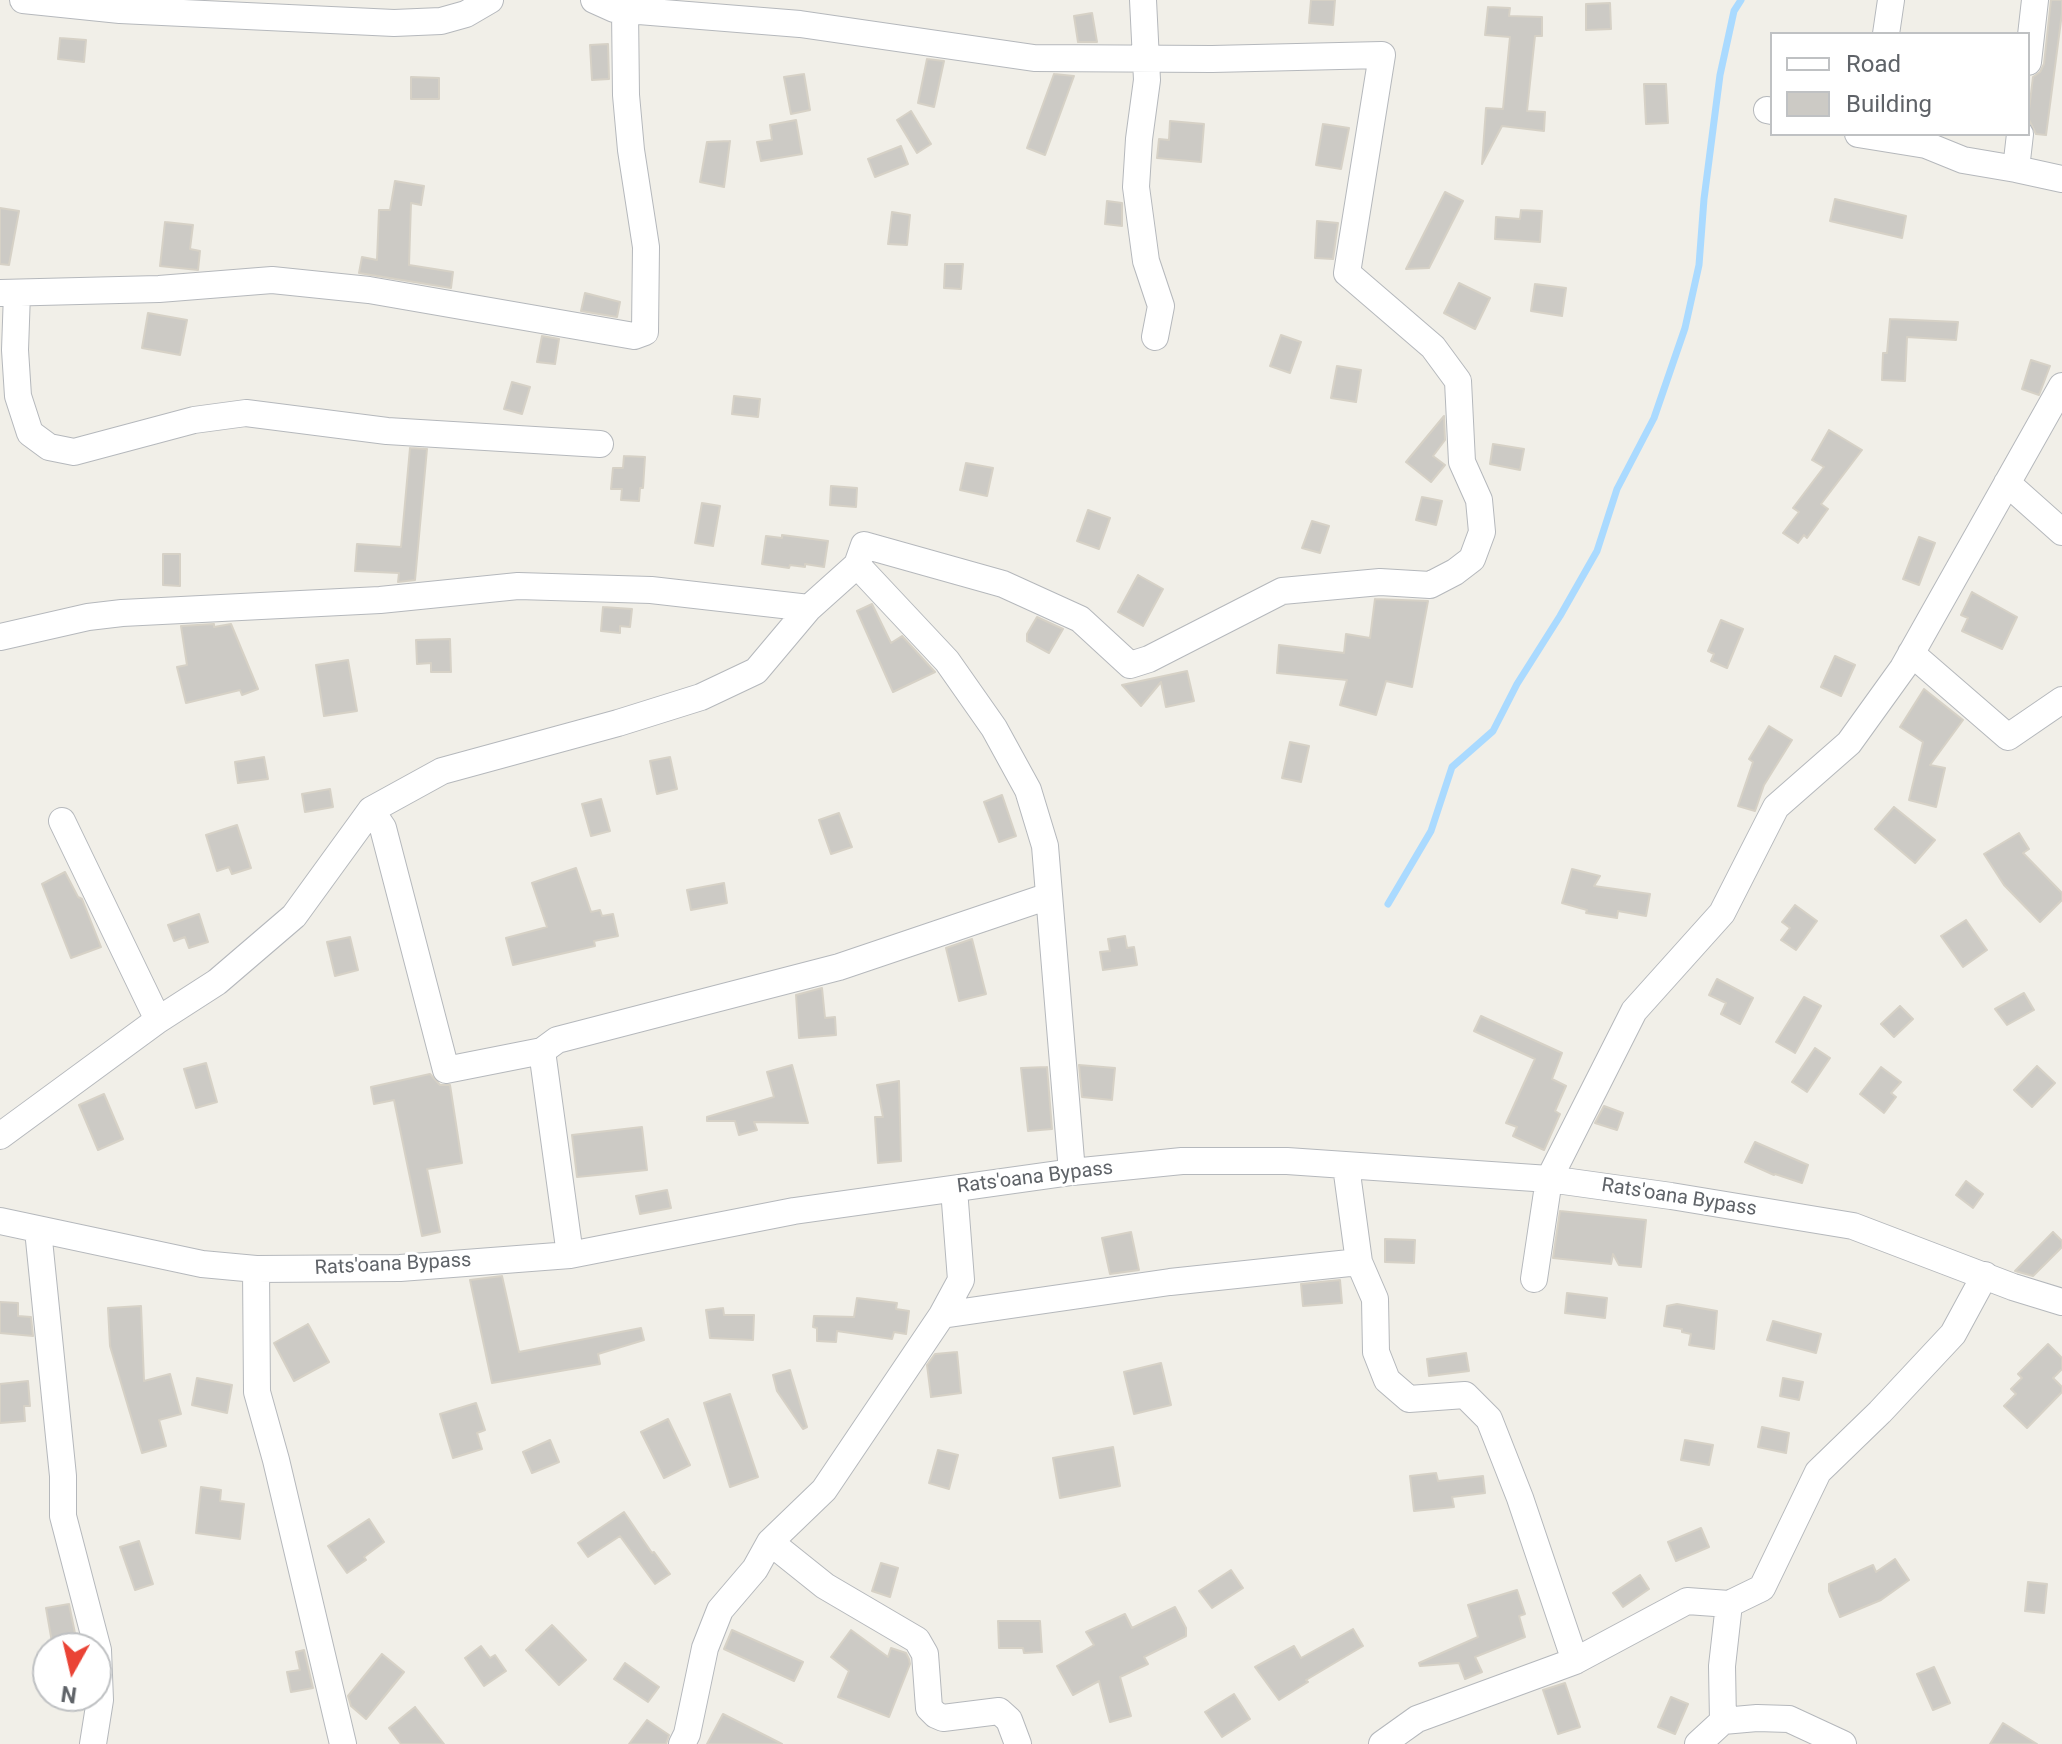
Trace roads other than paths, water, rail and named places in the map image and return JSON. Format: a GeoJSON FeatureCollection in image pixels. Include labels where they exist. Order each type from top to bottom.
{"type":"FeatureCollection","features":[{"type":"Feature","properties":{"kind":"street"},"geometry":{"type":"LineString","coordinates":[[23,0],[120,10],[394,23],[441,21],[466,14],[490,0]]}},
{"type":"Feature","properties":{"kind":"street"},"geometry":{"type":"LineString","coordinates":[[0,1136],[158,1020],[217,982],[294,916],[371,810],[442,771],[701,697],[756,671],[809,608],[857,565],[864,545],[1003,584],[1080,619],[1130,665],[1149,659],[1282,591],[1380,582],[1430,585],[1472,559],[1482,532],[1479,500],[1462,462],[1458,381],[1433,347],[1347,273],[1382,55],[1212,59],[1034,58],[800,24],[614,9],[594,0]]}},
{"type":"Feature","properties":{"kind":"street"},"geometry":{"type":"LineString","coordinates":[[1143,0],[1147,80],[1136,187],[1146,261],[1161,306],[1155,337]]}},
{"type":"Feature","properties":{"kind":"street"},"geometry":{"type":"LineString","coordinates":[[1886,32],[1891,0]]}},
{"type":"Feature","properties":{"kind":"street"},"geometry":{"type":"LineString","coordinates":[[2030,44],[2035,0]]}},
{"type":"Feature","properties":{"kind":"street"},"geometry":{"type":"LineString","coordinates":[[600,444],[387,431],[246,413],[194,420],[74,452],[49,447],[30,433],[18,396],[9,293],[159,289],[272,280],[369,290],[634,336],[645,332],[646,247],[626,95],[625,10]]}},
{"type":"Feature","properties":{"kind":"street"},"geometry":{"type":"LineString","coordinates":[[1882,136],[1919,139],[1963,160],[2062,179]]}},
{"type":"Feature","properties":{"kind":"street"},"geometry":{"type":"LineString","coordinates":[[2016,169],[2020,136]]}},
{"type":"Feature","properties":{"kind":"street"},"geometry":{"type":"LineString","coordinates":[[1534,1279],[1549,1179],[1634,1011],[1722,913],[1776,807],[1849,743],[1911,653],[2062,386]]}},
{"type":"Feature","properties":{"kind":"street"},"geometry":{"type":"LineString","coordinates":[[2007,483],[2062,532]]}},
{"type":"Feature","properties":{"kind":"street"},"geometry":{"type":"LineString","coordinates":[[857,565],[947,661],[994,728],[1028,790],[1045,846],[1072,1172]]}},
{"type":"Feature","properties":{"kind":"street"},"geometry":{"type":"LineString","coordinates":[[0,637],[88,617],[122,613],[380,600],[518,586],[651,590],[809,608]]}},
{"type":"Feature","properties":{"kind":"street"},"geometry":{"type":"LineString","coordinates":[[1911,653],[2008,737],[2062,700]]}},
{"type":"Feature","properties":{"kind":"street"},"geometry":{"type":"LineString","coordinates":[[371,810],[383,828],[446,1070],[542,1051],[557,1040],[824,971],[1049,896]]}},
{"type":"Feature","properties":{"kind":"street"},"geometry":{"type":"LineString","coordinates":[[62,821],[158,1020]]}},
{"type":"Feature","properties":{"kind":"street"},"geometry":{"type":"LineString","coordinates":[[542,1051],[570,1255]]}},
{"type":"Feature","properties":{"kind":"street","name":"Rats'oana Bypass"},"geometry":{"type":"LineString","coordinates":[[0,1221],[202,1264],[256,1269],[400,1268],[570,1255],[794,1211],[1072,1172],[1182,1161],[1287,1161],[1549,1179],[1853,1226],[2013,1287],[2060,1297]]}},
{"type":"Feature","properties":{"kind":"street"},"geometry":{"type":"LineString","coordinates":[[1346,1166],[1359,1262],[1375,1299],[1376,1352],[1387,1380],[1409,1399],[1465,1395],[1489,1419],[1520,1498],[1575,1661]]}},
{"type":"Feature","properties":{"kind":"street"},"geometry":{"type":"LineString","coordinates":[[682,1744],[687,1734],[705,1648],[720,1610],[755,1569],[770,1542],[824,1490],[942,1315],[961,1280],[954,1189]]}},
{"type":"Feature","properties":{"kind":"street"},"geometry":{"type":"LineString","coordinates":[[38,1230],[63,1476],[63,1516],[98,1650],[100,1700],[93,1744]]}},
{"type":"Feature","properties":{"kind":"street"},"geometry":{"type":"LineString","coordinates":[[942,1315],[1170,1282],[1359,1262]]}},
{"type":"Feature","properties":{"kind":"street"},"geometry":{"type":"LineString","coordinates":[[256,1269],[257,1392],[343,1744]]}},
{"type":"Feature","properties":{"kind":"street"},"geometry":{"type":"LineString","coordinates":[[1382,1744],[1417,1719],[1575,1661],[1687,1601],[1729,1604],[1762,1588],[1818,1472],[1953,1334],[1985,1275]]}},
{"type":"Feature","properties":{"kind":"street"},"geometry":{"type":"LineString","coordinates":[[770,1542],[825,1586],[917,1640],[925,1654],[929,1708],[936,1715],[943,1718],[999,1711],[1009,1720],[1018,1744]]}},
{"type":"Feature","properties":{"kind":"street"},"geometry":{"type":"LineString","coordinates":[[1723,1721],[1722,1666],[1729,1604]]}},
{"type":"Feature","properties":{"kind":"street"},"geometry":{"type":"LineString","coordinates":[[1698,1744],[1723,1721],[1757,1718],[1789,1719],[1843,1744]]}},
{"type":"Feature","properties":{"kind":"waterway"},"geometry":{"type":"LineString","coordinates":[[1388,904],[1431,831],[1452,767],[1493,731],[1517,684],[1597,551],[1617,489],[1654,418],[1685,328],[1699,265],[1720,75],[1734,11],[1741,0]]}}]}
